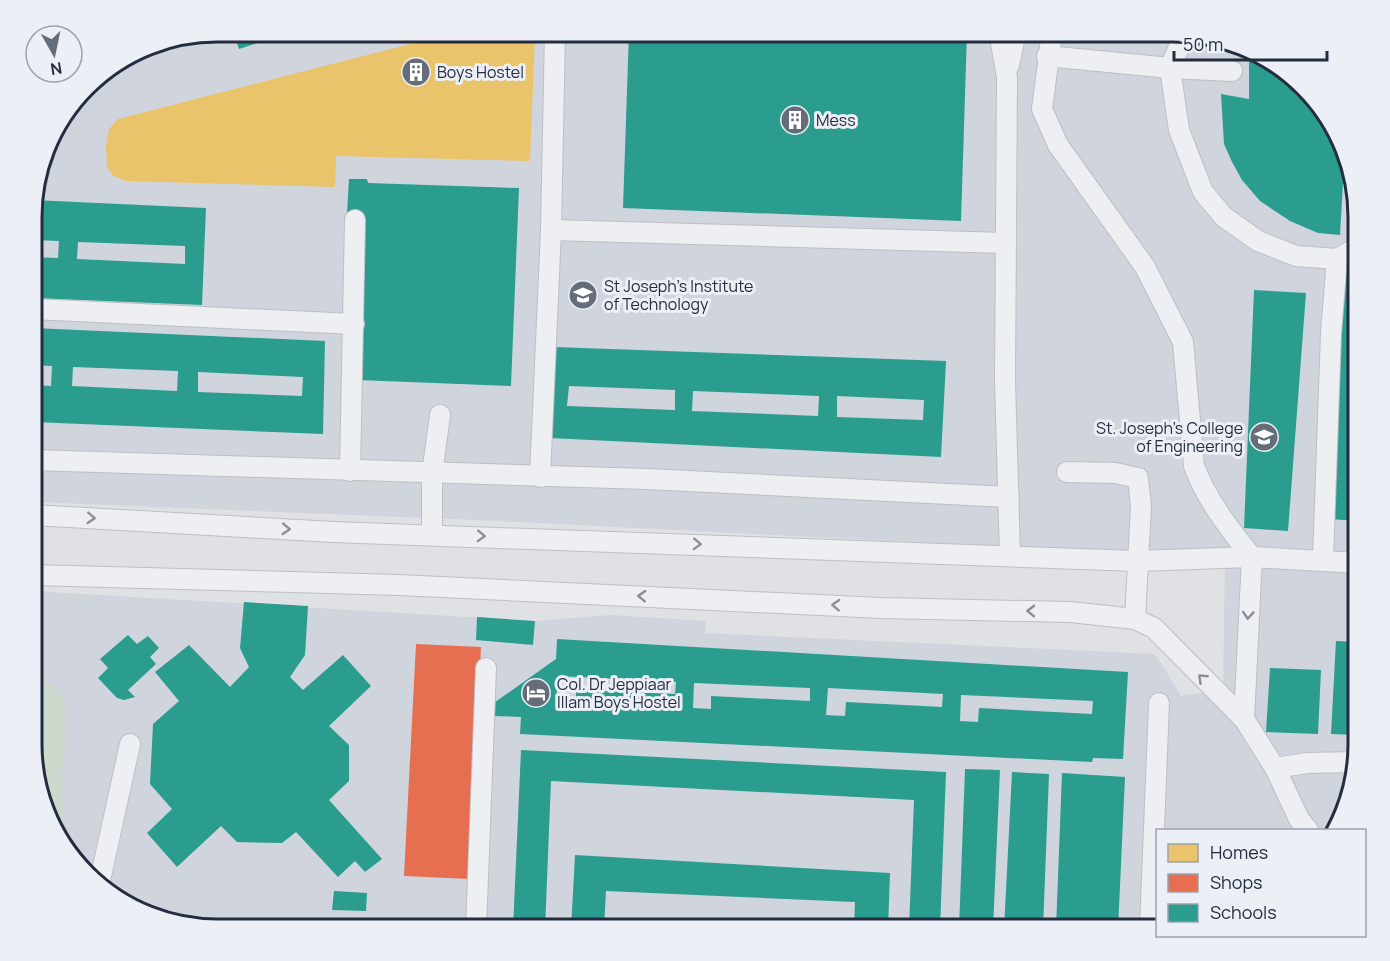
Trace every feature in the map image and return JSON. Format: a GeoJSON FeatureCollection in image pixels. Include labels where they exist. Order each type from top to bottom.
{"type":"FeatureCollection","features":[{"type":"Feature","properties":{"kind":"lane"},"geometry":{"type":"LineString","coordinates":[[540,477],[551,230],[555,42]]}},
{"type":"Feature","properties":{"kind":"lane"},"geometry":{"type":"LineString","coordinates":[[1001,42],[1007,77],[1006,243],[1010,556]]}},
{"type":"Feature","properties":{"kind":"lane"},"geometry":{"type":"LineString","coordinates":[[1007,77],[1014,42]]}},
{"type":"Feature","properties":{"kind":"lane"},"geometry":{"type":"LineString","coordinates":[[1050,42],[1042,109],[1058,145],[1145,267],[1183,342],[1194,466],[1232,532],[1252,557],[1244,719]]}},
{"type":"Feature","properties":{"kind":"lane"},"geometry":{"type":"LineString","coordinates":[[1183,42],[1170,68],[1182,139],[1203,192],[1224,217],[1258,241],[1296,256],[1337,259],[1348,253]]}},
{"type":"Feature","properties":{"kind":"lane"},"geometry":{"type":"LineString","coordinates":[[1047,56],[1170,68],[1232,70]]}},
{"type":"Feature","properties":{"kind":"lane"},"geometry":{"type":"LineString","coordinates":[[350,471],[355,220]]}},
{"type":"Feature","properties":{"kind":"lane"},"geometry":{"type":"LineString","coordinates":[[551,230],[1006,243]]}},
{"type":"Feature","properties":{"kind":"lane"},"geometry":{"type":"LineString","coordinates":[[1323,560],[1331,333],[1337,259]]}},
{"type":"Feature","properties":{"kind":"lane"},"geometry":{"type":"LineString","coordinates":[[42,309],[354,324]]}},
{"type":"Feature","properties":{"kind":"lane"},"geometry":{"type":"LineString","coordinates":[[432,534],[432,474],[440,415]]}},
{"type":"Feature","properties":{"kind":"lane"},"geometry":{"type":"LineString","coordinates":[[42,460],[647,479],[1008,497]]}},
{"type":"Feature","properties":{"kind":"lane"},"geometry":{"type":"LineString","coordinates":[[1067,472],[1115,473],[1138,478],[1141,507],[1135,619]]}},
{"type":"Feature","properties":{"kind":"lane"},"geometry":{"type":"LineString","coordinates":[[42,516],[333,532],[1137,561],[1252,557],[1348,562]]}},
{"type":"Feature","properties":{"kind":"lane"},"geometry":{"type":"LineString","coordinates":[[42,575],[399,585],[881,608],[1070,612],[1135,619],[1154,628],[1244,719],[1275,768],[1307,829]]}},
{"type":"Feature","properties":{"kind":"lane"},"geometry":{"type":"LineString","coordinates":[[476,919],[486,668]]}},
{"type":"Feature","properties":{"kind":"lane"},"geometry":{"type":"LineString","coordinates":[[1150,919],[1159,704]]}},
{"type":"Feature","properties":{"kind":"lane"},"geometry":{"type":"LineString","coordinates":[[101,875],[130,744]]}},
{"type":"Feature","properties":{"kind":"lane"},"geometry":{"type":"LineString","coordinates":[[1275,768],[1306,763],[1347,762]]}},
{"type":"Feature","properties":{"kind":"shaded area"},"geometry":{"type":"Polygon","coordinates":[[[217,42],[1184,42],[1207,45],[1240,55],[1279,78],[1297,93],[1312,111],[1335,150],[1345,183],[1348,206],[1348,755],[1345,778],[1335,811],[1326,829],[1156,829],[1156,919],[206,919],[161,910],[140,901],[111,883],[93,868],[60,821],[45,778],[42,755],[42,592],[534,621],[611,615],[706,621],[705,633],[1155,654],[1181,696],[1223,689],[1225,558],[498,521],[42,502],[42,217],[44,195],[51,161],[65,130],[86,102],[102,86],[130,65],[150,55],[172,48],[217,42]]]}},
{"type":"Feature","properties":{"kind":"shaded area"},"geometry":{"type":"Polygon","coordinates":[[[42,678],[60,692],[67,711],[62,771],[63,826],[55,811],[45,778],[42,755],[42,678]]]}},
{"type":"Feature","properties":{"kind":"shaded area"},"geometry":{"type":"Polygon","coordinates":[[[261,917],[301,919],[261,919],[261,917]]]}},
{"type":"Feature","properties":{"kind":"building: Homes","name":"Boys Hostel"},"geometry":{"type":"Polygon","coordinates":[[[418,42],[535,42],[530,161],[336,156],[335,187],[125,181],[112,175],[107,166],[106,146],[109,129],[118,119],[418,42]]]}},
{"type":"Feature","properties":{"kind":"building: Shops"},"geometry":{"type":"Polygon","coordinates":[[[416,644],[481,647],[470,879],[404,876],[416,644]]]}},
{"type":"Feature","properties":{"kind":"building: Schools"},"geometry":{"type":"Polygon","coordinates":[[[237,42],[261,42],[239,49],[237,42]]]}},
{"type":"Feature","properties":{"kind":"building: Schools","name":"Mess"},"geometry":{"type":"Polygon","coordinates":[[[629,42],[967,42],[961,221],[623,208],[629,42]]]}},
{"type":"Feature","properties":{"kind":"building: Schools"},"geometry":{"type":"Polygon","coordinates":[[[1249,60],[1279,78],[1297,93],[1325,130],[1335,150],[1345,183],[1343,183],[1340,235],[1318,233],[1290,221],[1260,201],[1242,180],[1224,144],[1221,94],[1249,99],[1249,60]]]}},
{"type":"Feature","properties":{"kind":"building: Schools"},"geometry":{"type":"Polygon","coordinates":[[[349,179],[367,179],[368,183],[519,188],[511,386],[358,380],[364,213],[347,213],[349,179]]]}},
{"type":"Feature","properties":{"kind":"building: Schools"},"geometry":{"type":"Polygon","coordinates":[[[44,200],[206,208],[202,305],[42,298],[42,257],[58,258],[59,241],[42,240],[44,200]],[[78,242],[77,259],[185,264],[185,246],[78,242]]]}},
{"type":"Feature","properties":{"kind":"building: Schools"},"geometry":{"type":"Polygon","coordinates":[[[1341,273],[1348,273],[1348,520],[1329,519],[1341,273]]]}},
{"type":"Feature","properties":{"kind":"building: Schools"},"geometry":{"type":"Polygon","coordinates":[[[1254,290],[1306,293],[1288,531],[1244,528],[1254,290]]]}},
{"type":"Feature","properties":{"kind":"building: Schools"},"geometry":{"type":"Polygon","coordinates":[[[42,328],[325,341],[323,434],[42,422],[42,386],[51,386],[52,366],[42,365],[42,328]],[[73,367],[72,386],[177,391],[178,371],[73,367]],[[198,372],[198,392],[302,396],[303,377],[198,372]]]}},
{"type":"Feature","properties":{"kind":"building: Schools"},"geometry":{"type":"Polygon","coordinates":[[[554,347],[946,361],[941,457],[550,438],[554,347]],[[569,386],[567,406],[675,410],[675,390],[569,386]],[[693,391],[692,411],[818,416],[819,396],[693,391]],[[837,396],[837,417],[923,420],[924,400],[837,396]]]}},
{"type":"Feature","properties":{"kind":"building: Schools"},"geometry":{"type":"Polygon","coordinates":[[[244,602],[308,606],[305,655],[290,677],[303,690],[343,655],[371,686],[329,726],[349,745],[349,781],[329,800],[382,859],[365,872],[355,861],[338,877],[296,832],[282,843],[237,842],[221,826],[177,867],[147,833],[172,809],[150,784],[153,724],[179,701],[155,672],[189,645],[230,687],[249,667],[240,648],[244,602]]]}},
{"type":"Feature","properties":{"kind":"building: Schools"},"geometry":{"type":"Polygon","coordinates":[[[477,617],[535,621],[533,645],[476,640],[477,617]]]}},
{"type":"Feature","properties":{"kind":"building: Schools"},"geometry":{"type":"Polygon","coordinates":[[[128,635],[137,644],[148,636],[159,648],[150,657],[156,664],[128,690],[135,697],[124,700],[117,698],[98,678],[108,668],[100,659],[128,635]]]}},
{"type":"Feature","properties":{"kind":"building: Schools"},"geometry":{"type":"Polygon","coordinates":[[[557,639],[1128,672],[1123,759],[1093,758],[1092,762],[520,734],[521,717],[494,716],[484,710],[556,659],[557,639]],[[558,676],[556,703],[576,704],[576,690],[675,694],[676,682],[558,676]],[[694,683],[693,708],[711,709],[711,696],[810,701],[810,688],[694,683]],[[828,688],[826,715],[845,716],[846,702],[942,707],[943,694],[828,688]],[[961,695],[960,721],[978,722],[979,708],[1092,714],[1093,701],[961,695]]]}},
{"type":"Feature","properties":{"kind":"building: Schools"},"geometry":{"type":"Polygon","coordinates":[[[1336,641],[1348,642],[1348,735],[1331,734],[1336,641]]]}},
{"type":"Feature","properties":{"kind":"building: Schools"},"geometry":{"type":"Polygon","coordinates":[[[1270,668],[1321,670],[1318,734],[1266,732],[1270,668]]]}},
{"type":"Feature","properties":{"kind":"building: Schools"},"geometry":{"type":"Polygon","coordinates":[[[521,750],[946,772],[940,919],[909,919],[914,800],[551,781],[545,919],[513,919],[521,750]]]}},
{"type":"Feature","properties":{"kind":"building: Schools"},"geometry":{"type":"Polygon","coordinates":[[[965,769],[1000,770],[993,919],[959,919],[965,769]]]}},
{"type":"Feature","properties":{"kind":"building: Schools"},"geometry":{"type":"Polygon","coordinates":[[[1012,772],[1049,774],[1043,919],[1005,919],[1012,772]]]}},
{"type":"Feature","properties":{"kind":"building: Schools"},"geometry":{"type":"Polygon","coordinates":[[[1062,773],[1125,777],[1118,919],[1056,919],[1062,773]]]}},
{"type":"Feature","properties":{"kind":"building: Schools"},"geometry":{"type":"Polygon","coordinates":[[[575,855],[890,873],[888,919],[854,919],[855,902],[606,891],[605,919],[572,919],[575,855]]]}},
{"type":"Feature","properties":{"kind":"building: Schools"},"geometry":{"type":"Polygon","coordinates":[[[334,891],[367,893],[366,911],[332,910],[334,891]]]}},
{"type":"Feature","properties":{"kind":"place","name":"Boys Hostel"},"geometry":{"type":"Point","coordinates":[416,72]}},
{"type":"Feature","properties":{"kind":"place","name":"Mess"},"geometry":{"type":"Point","coordinates":[795,120]}},
{"type":"Feature","properties":{"kind":"place","name":"St Joseph's Institute of Technology"},"geometry":{"type":"Point","coordinates":[583,295]}},
{"type":"Feature","properties":{"kind":"place","name":"St. Joseph's College of Engineering"},"geometry":{"type":"Point","coordinates":[1264,437]}},
{"type":"Feature","properties":{"kind":"place","name":"Col. Dr Jeppiaar Illam Boys Hostel"},"geometry":{"type":"Point","coordinates":[536,693]}}]}
